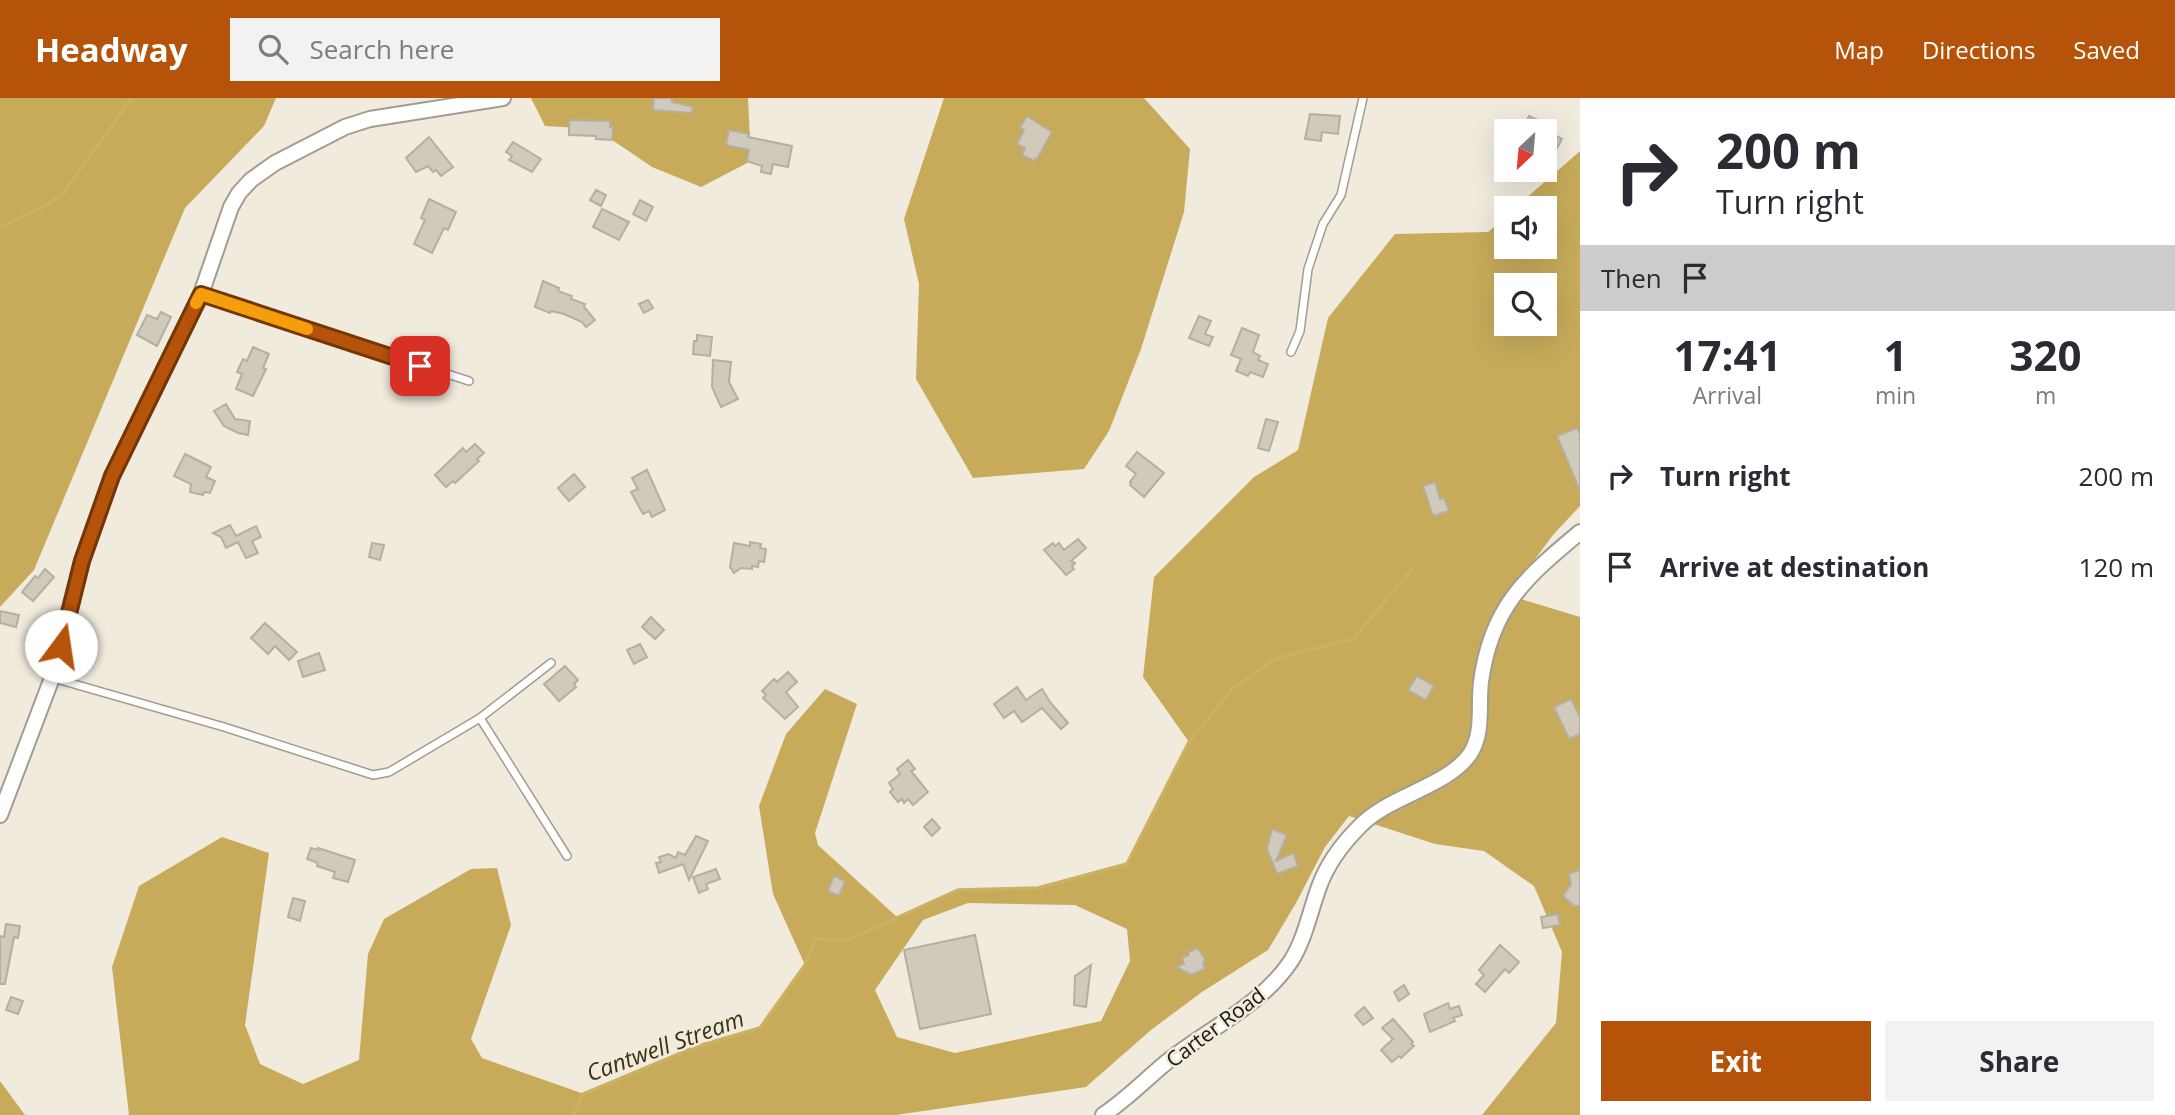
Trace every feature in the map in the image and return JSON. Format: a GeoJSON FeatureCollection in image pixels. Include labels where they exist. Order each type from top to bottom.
{"type":"FeatureCollection","features":[{"type":"Feature","properties":{"kind":"street"},"geometry":{"type":"LineString","coordinates":[[0,815],[52,678],[82,561],[112,476],[201,294],[231,207],[239,193],[251,180],[275,163],[318,139],[370,119],[503,98]]}},
{"type":"Feature","properties":{"kind":"street","name":"Carter Road"},"geometry":{"type":"LineString","coordinates":[[1103,1115],[1119,1105],[1168,1061],[1263,993],[1278,978],[1291,962],[1300,944],[1320,884],[1332,860],[1358,827],[1388,804],[1447,775],[1471,753],[1477,737],[1481,683],[1498,618],[1535,572],[1580,532]]}},
{"type":"Feature","properties":{"kind":"lane"},"geometry":{"type":"LineString","coordinates":[[1291,352],[1300,331],[1308,269],[1323,225],[1341,195],[1363,98]]}},
{"type":"Feature","properties":{"kind":"lane"},"geometry":{"type":"LineString","coordinates":[[201,294],[469,382]]}},
{"type":"Feature","properties":{"kind":"lane"},"geometry":{"type":"LineString","coordinates":[[52,678],[224,727],[373,775],[389,772],[480,718],[551,663]]}},
{"type":"Feature","properties":{"kind":"lane"},"geometry":{"type":"LineString","coordinates":[[480,718],[567,856]]}},
{"type":"Feature","properties":{"kind":"shaded area"},"geometry":{"type":"Polygon","coordinates":[[[0,98],[276,98],[264,126],[185,208],[34,570],[0,607],[0,98]]]}},
{"type":"Feature","properties":{"kind":"shaded area"},"geometry":{"type":"Polygon","coordinates":[[[531,98],[748,98],[751,161],[701,187],[652,167],[596,129],[545,126],[531,98]]]}},
{"type":"Feature","properties":{"kind":"shaded area"},"geometry":{"type":"Polygon","coordinates":[[[944,98],[1144,98],[1190,149],[1184,212],[1141,349],[1109,431],[1084,469],[973,478],[916,379],[919,284],[904,219],[944,98]]]}},
{"type":"Feature","properties":{"kind":"shaded area"},"geometry":{"type":"Polygon","coordinates":[[[1580,151],[1580,506],[1553,535],[1508,595],[1580,617],[1580,1115],[1482,1115],[1556,1023],[1562,952],[1534,886],[1484,851],[1435,844],[1349,816],[1325,847],[1268,950],[1202,992],[1151,1030],[1086,1087],[896,1115],[129,1115],[112,967],[139,886],[222,837],[269,853],[245,1025],[260,1064],[303,1084],[359,1060],[368,954],[384,919],[471,869],[497,868],[511,925],[471,1039],[482,1058],[584,1094],[695,1047],[760,1028],[805,965],[773,894],[759,806],[786,734],[825,689],[857,704],[815,833],[818,845],[897,917],[958,890],[1038,888],[1127,864],[1189,742],[1143,677],[1154,577],[1254,477],[1298,450],[1328,318],[1395,234],[1488,232],[1494,227],[1494,259],[1557,259],[1557,196],[1529,196],[1545,182],[1558,182],[1558,170],[1580,151]],[[968,903],[923,920],[875,990],[897,1037],[955,1053],[1101,1021],[1130,961],[1127,929],[1075,905],[968,903]]]}},
{"type":"Feature","properties":{"kind":"shaded area"},"geometry":{"type":"Polygon","coordinates":[[[0,1081],[25,1115],[0,1115],[0,1081]]]}},
{"type":"Feature","properties":{"kind":"building"},"geometry":{"type":"Polygon","coordinates":[[[654,98],[672,98],[672,102],[693,107],[692,113],[653,110],[654,98]]]}},
{"type":"Feature","properties":{"kind":"building"},"geometry":{"type":"Polygon","coordinates":[[[1310,114],[1340,116],[1338,134],[1322,132],[1321,141],[1305,139],[1310,114]]]}},
{"type":"Feature","properties":{"kind":"building"},"geometry":{"type":"Polygon","coordinates":[[[1027,116],[1052,132],[1034,161],[1022,155],[1025,148],[1017,144],[1024,130],[1020,128],[1027,116]]]}},
{"type":"Feature","properties":{"kind":"building"},"geometry":{"type":"Polygon","coordinates":[[[569,120],[610,121],[610,127],[613,127],[612,140],[596,139],[596,136],[569,135],[569,120]]]}},
{"type":"Feature","properties":{"kind":"building"},"geometry":{"type":"Polygon","coordinates":[[[729,130],[749,134],[748,137],[792,146],[788,167],[773,164],[771,174],[761,172],[762,166],[747,161],[749,150],[726,145],[729,130]]]}},
{"type":"Feature","properties":{"kind":"building"},"geometry":{"type":"Polygon","coordinates":[[[429,137],[453,167],[441,176],[428,166],[416,172],[406,158],[429,137]]]}},
{"type":"Feature","properties":{"kind":"building"},"geometry":{"type":"Polygon","coordinates":[[[513,142],[541,159],[532,172],[509,160],[512,156],[506,152],[513,142]]]}},
{"type":"Feature","properties":{"kind":"building"},"geometry":{"type":"Polygon","coordinates":[[[596,190],[606,195],[601,206],[590,200],[596,190]]]}},
{"type":"Feature","properties":{"kind":"building"},"geometry":{"type":"Polygon","coordinates":[[[429,199],[456,212],[448,230],[444,228],[432,253],[414,244],[425,220],[421,218],[429,199]]]}},
{"type":"Feature","properties":{"kind":"building"},"geometry":{"type":"Polygon","coordinates":[[[640,200],[653,207],[646,221],[633,214],[640,200]]]}},
{"type":"Feature","properties":{"kind":"building"},"geometry":{"type":"Polygon","coordinates":[[[602,209],[629,222],[619,240],[593,227],[602,209]]]}},
{"type":"Feature","properties":{"kind":"building"},"geometry":{"type":"Polygon","coordinates":[[[543,281],[572,296],[571,299],[585,304],[584,307],[595,320],[586,327],[582,322],[564,314],[550,313],[535,307],[543,281]]]}},
{"type":"Feature","properties":{"kind":"building"},"geometry":{"type":"Polygon","coordinates":[[[648,300],[653,308],[644,313],[639,304],[648,300]]]}},
{"type":"Feature","properties":{"kind":"building"},"geometry":{"type":"Polygon","coordinates":[[[161,312],[171,317],[157,346],[137,335],[147,315],[157,319],[161,312]]]}},
{"type":"Feature","properties":{"kind":"building"},"geometry":{"type":"Polygon","coordinates":[[[1199,316],[1211,321],[1205,334],[1213,337],[1209,346],[1189,338],[1199,316]]]}},
{"type":"Feature","properties":{"kind":"building"},"geometry":{"type":"Polygon","coordinates":[[[1242,328],[1259,335],[1253,352],[1260,356],[1258,360],[1268,364],[1263,377],[1250,372],[1248,376],[1236,371],[1241,359],[1231,355],[1242,328]]]}},
{"type":"Feature","properties":{"kind":"building"},"geometry":{"type":"Polygon","coordinates":[[[697,335],[712,337],[710,356],[693,354],[697,335]]]}},
{"type":"Feature","properties":{"kind":"building"},"geometry":{"type":"Polygon","coordinates":[[[253,347],[269,354],[263,368],[266,369],[253,396],[236,389],[242,374],[237,372],[243,359],[247,361],[253,347]]]}},
{"type":"Feature","properties":{"kind":"building"},"geometry":{"type":"Polygon","coordinates":[[[713,360],[731,362],[729,382],[738,399],[721,407],[712,387],[713,360]]]}},
{"type":"Feature","properties":{"kind":"building"},"geometry":{"type":"Polygon","coordinates":[[[226,404],[235,419],[250,421],[248,435],[224,426],[214,411],[226,404]]]}},
{"type":"Feature","properties":{"kind":"building"},"geometry":{"type":"Polygon","coordinates":[[[1266,419],[1278,422],[1269,451],[1258,448],[1266,419]]]}},
{"type":"Feature","properties":{"kind":"building"},"geometry":{"type":"Polygon","coordinates":[[[1577,428],[1580,434],[1580,491],[1557,436],[1577,428]]]}},
{"type":"Feature","properties":{"kind":"building"},"geometry":{"type":"Polygon","coordinates":[[[475,444],[484,453],[477,459],[479,461],[455,483],[453,481],[446,487],[435,475],[463,448],[466,452],[475,444]]]}},
{"type":"Feature","properties":{"kind":"building"},"geometry":{"type":"Polygon","coordinates":[[[1137,452],[1164,473],[1144,497],[1130,485],[1136,474],[1126,466],[1137,452]]]}},
{"type":"Feature","properties":{"kind":"building"},"geometry":{"type":"Polygon","coordinates":[[[185,454],[211,467],[206,477],[215,481],[210,493],[204,492],[203,495],[190,492],[191,484],[174,476],[185,454]]]}},
{"type":"Feature","properties":{"kind":"building"},"geometry":{"type":"Polygon","coordinates":[[[647,470],[665,510],[652,517],[649,511],[643,514],[631,492],[638,489],[632,478],[647,470]]]}},
{"type":"Feature","properties":{"kind":"building"},"geometry":{"type":"Polygon","coordinates":[[[574,474],[585,487],[569,501],[558,488],[574,474]]]}},
{"type":"Feature","properties":{"kind":"building"},"geometry":{"type":"Polygon","coordinates":[[[1435,482],[1440,499],[1444,498],[1449,511],[1433,516],[1423,486],[1435,482]]]}},
{"type":"Feature","properties":{"kind":"building"},"geometry":{"type":"Polygon","coordinates":[[[230,525],[236,536],[256,526],[261,537],[252,541],[258,553],[246,558],[238,542],[226,548],[221,537],[213,533],[230,525]]]}},
{"type":"Feature","properties":{"kind":"building"},"geometry":{"type":"Polygon","coordinates":[[[1078,539],[1086,548],[1071,561],[1075,563],[1072,566],[1074,569],[1066,575],[1044,550],[1053,543],[1055,546],[1059,543],[1064,550],[1078,539]]]}},
{"type":"Feature","properties":{"kind":"building"},"geometry":{"type":"Polygon","coordinates":[[[750,542],[761,544],[760,548],[766,549],[764,562],[759,561],[758,567],[741,568],[734,573],[730,567],[734,543],[750,546],[750,542]]]}},
{"type":"Feature","properties":{"kind":"building"},"geometry":{"type":"Polygon","coordinates":[[[372,543],[384,545],[380,560],[369,557],[372,543]]]}},
{"type":"Feature","properties":{"kind":"building"},"geometry":{"type":"Polygon","coordinates":[[[45,569],[54,577],[33,601],[22,592],[35,576],[38,578],[45,569]]]}},
{"type":"Feature","properties":{"kind":"building"},"geometry":{"type":"Polygon","coordinates":[[[0,611],[19,615],[16,627],[0,623],[0,611]]]}},
{"type":"Feature","properties":{"kind":"building"},"geometry":{"type":"Polygon","coordinates":[[[651,617],[664,630],[655,639],[642,627],[651,617]]]}},
{"type":"Feature","properties":{"kind":"building"},"geometry":{"type":"Polygon","coordinates":[[[265,623],[297,652],[289,660],[275,646],[268,654],[251,638],[265,623]]]}},
{"type":"Feature","properties":{"kind":"building"},"geometry":{"type":"Polygon","coordinates":[[[640,644],[647,657],[634,664],[627,650],[640,644]]]}},
{"type":"Feature","properties":{"kind":"building"},"geometry":{"type":"Polygon","coordinates":[[[319,653],[325,670],[303,677],[298,661],[319,653]]]}},
{"type":"Feature","properties":{"kind":"building"},"geometry":{"type":"Polygon","coordinates":[[[565,666],[578,680],[574,684],[576,687],[559,701],[544,684],[565,666]]]}},
{"type":"Feature","properties":{"kind":"building"},"geometry":{"type":"Polygon","coordinates":[[[788,672],[797,682],[786,692],[798,707],[785,719],[763,698],[766,695],[762,691],[774,679],[777,682],[788,672]]]}},
{"type":"Feature","properties":{"kind":"building"},"geometry":{"type":"Polygon","coordinates":[[[1417,676],[1434,686],[1426,700],[1408,690],[1417,676]]]}},
{"type":"Feature","properties":{"kind":"building"},"geometry":{"type":"Polygon","coordinates":[[[1017,687],[1026,700],[1042,689],[1068,723],[1061,729],[1042,708],[1022,722],[1014,711],[1004,718],[994,704],[1017,687]]]}},
{"type":"Feature","properties":{"kind":"building"},"geometry":{"type":"Polygon","coordinates":[[[1571,699],[1580,717],[1580,734],[1569,739],[1554,707],[1571,699]]]}},
{"type":"Feature","properties":{"kind":"building"},"geometry":{"type":"Polygon","coordinates":[[[908,760],[915,769],[911,771],[928,792],[913,805],[908,799],[904,803],[902,799],[898,802],[890,792],[893,789],[889,783],[900,774],[897,769],[908,760]]]}},
{"type":"Feature","properties":{"kind":"building"},"geometry":{"type":"Polygon","coordinates":[[[932,819],[940,828],[932,836],[924,827],[932,819]]]}},
{"type":"Feature","properties":{"kind":"building"},"geometry":{"type":"Polygon","coordinates":[[[1272,829],[1287,835],[1276,861],[1293,853],[1298,866],[1277,874],[1267,849],[1272,829]]]}},
{"type":"Feature","properties":{"kind":"building"},"geometry":{"type":"Polygon","coordinates":[[[696,836],[708,841],[689,880],[683,864],[659,873],[656,863],[661,862],[659,857],[668,854],[676,858],[678,852],[685,855],[696,836]]]}},
{"type":"Feature","properties":{"kind":"building"},"geometry":{"type":"Polygon","coordinates":[[[311,848],[355,860],[348,882],[333,878],[335,872],[317,866],[318,863],[307,859],[311,848]]]}},
{"type":"Feature","properties":{"kind":"building"},"geometry":{"type":"Polygon","coordinates":[[[716,869],[720,879],[706,884],[708,889],[699,893],[693,877],[716,869]]]}},
{"type":"Feature","properties":{"kind":"building"},"geometry":{"type":"Polygon","coordinates":[[[1580,870],[1580,906],[1574,906],[1563,896],[1571,884],[1569,874],[1580,870]]]}},
{"type":"Feature","properties":{"kind":"building"},"geometry":{"type":"Polygon","coordinates":[[[834,876],[845,881],[839,896],[828,891],[834,876]]]}},
{"type":"Feature","properties":{"kind":"building"},"geometry":{"type":"Polygon","coordinates":[[[293,898],[305,901],[300,921],[288,917],[293,898]]]}},
{"type":"Feature","properties":{"kind":"building"},"geometry":{"type":"Polygon","coordinates":[[[1558,914],[1560,925],[1543,928],[1541,917],[1558,914]]]}},
{"type":"Feature","properties":{"kind":"building"},"geometry":{"type":"Polygon","coordinates":[[[6,924],[20,926],[18,938],[14,937],[5,984],[0,984],[0,936],[4,937],[6,924]]]}},
{"type":"Feature","properties":{"kind":"building"},"geometry":{"type":"Polygon","coordinates":[[[975,935],[991,1014],[920,1029],[904,950],[975,935]]]}},
{"type":"Feature","properties":{"kind":"building"},"geometry":{"type":"Polygon","coordinates":[[[1500,945],[1519,962],[1509,973],[1505,969],[1485,992],[1476,984],[1484,975],[1479,970],[1500,945]]]}},
{"type":"Feature","properties":{"kind":"building"},"geometry":{"type":"Polygon","coordinates":[[[1198,948],[1205,959],[1205,969],[1191,975],[1176,967],[1184,964],[1182,958],[1189,955],[1188,952],[1198,948]]]}},
{"type":"Feature","properties":{"kind":"building"},"geometry":{"type":"Polygon","coordinates":[[[1091,965],[1086,1007],[1074,1005],[1075,976],[1091,965]]]}},
{"type":"Feature","properties":{"kind":"building"},"geometry":{"type":"Polygon","coordinates":[[[1404,985],[1409,994],[1399,1001],[1394,992],[1404,985]]]}},
{"type":"Feature","properties":{"kind":"building"},"geometry":{"type":"Polygon","coordinates":[[[11,997],[23,1001],[18,1014],[6,1010],[11,997]]]}},
{"type":"Feature","properties":{"kind":"building"},"geometry":{"type":"Polygon","coordinates":[[[1448,1003],[1450,1009],[1459,1006],[1462,1015],[1430,1032],[1424,1014],[1448,1003]]]}},
{"type":"Feature","properties":{"kind":"building"},"geometry":{"type":"Polygon","coordinates":[[[1364,1007],[1373,1018],[1363,1025],[1355,1015],[1364,1007]]]}},
{"type":"Feature","properties":{"kind":"building"},"geometry":{"type":"Polygon","coordinates":[[[1393,1019],[1414,1046],[1392,1062],[1381,1050],[1393,1039],[1382,1028],[1393,1019]]]}},
{"type":"Feature","properties":{"kind":"waterway"},"geometry":{"type":"LineString","coordinates":[[0,227],[47,205],[64,192],[132,98]]}},
{"type":"Feature","properties":{"kind":"waterway","name":"Cantwell Stream"},"geometry":{"type":"LineString","coordinates":[[574,1115],[583,1094],[695,1047],[760,1028],[805,965],[815,939],[848,940],[958,890],[1038,888],[1127,864],[1189,742],[1232,689],[1275,659],[1353,639],[1412,569]]}},
{"type":"Feature","properties":{"kind":"slow traffic"},"geometry":{"type":"LineString","coordinates":[[196,303],[201,294],[307,329]]}},
{"type":"Feature","properties":{"kind":"route"},"geometry":{"type":"LineString","coordinates":[[61,646],[82,561],[112,476],[201,294],[420,366]]}}]}
